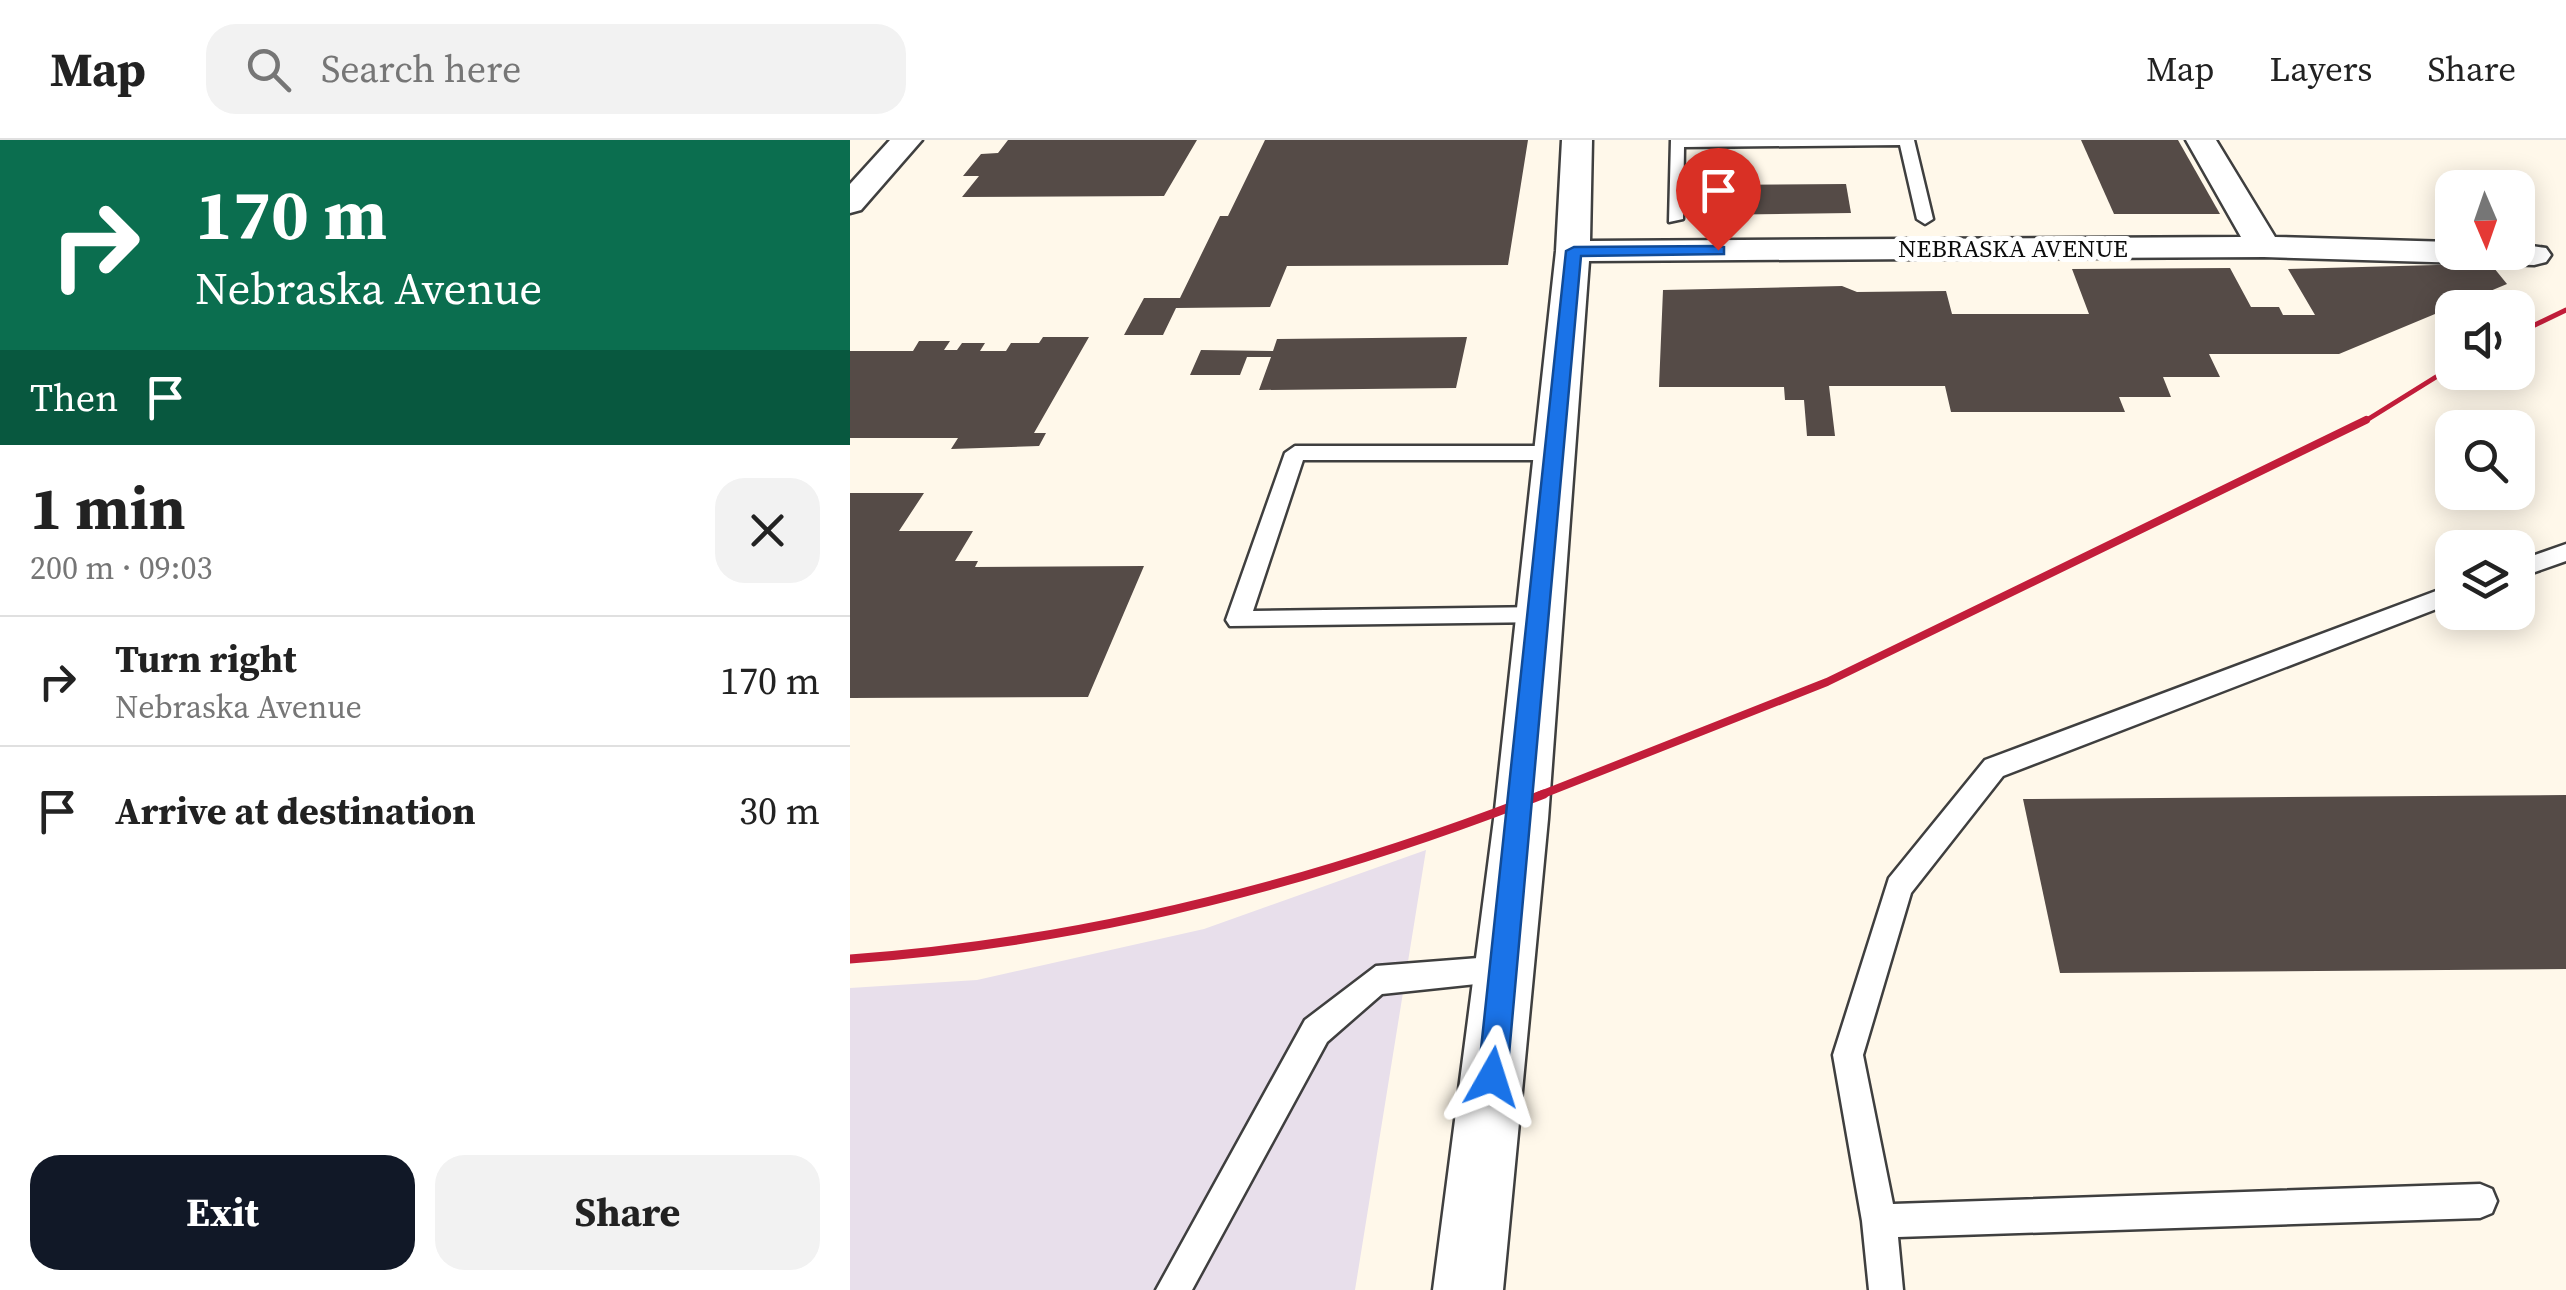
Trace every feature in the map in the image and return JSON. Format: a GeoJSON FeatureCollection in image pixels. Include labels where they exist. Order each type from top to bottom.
{"type":"FeatureCollection","features":[{"type":"Feature","properties":{"kind":"street"},"geometry":{"type":"LineString","coordinates":[[850,203],[907,140]]}},
{"type":"Feature","properties":{"kind":"street"},"geometry":{"type":"LineString","coordinates":[[1468,1290],[1540,616],[1574,251],[1577,140]]}},
{"type":"Feature","properties":{"kind":"street"},"geometry":{"type":"LineString","coordinates":[[2201,140],[2264,247]]}},
{"type":"Feature","properties":{"kind":"street","name":"NEBRASKA AVENUE"},"geometry":{"type":"LineString","coordinates":[[1574,251],[2264,247],[2435,251]]}},
{"type":"Feature","properties":{"kind":"lane"},"geometry":{"type":"LineString","coordinates":[[1675,219],[1676,143],[1903,140],[1925,219]]}},
{"type":"Feature","properties":{"kind":"lane"},"geometry":{"type":"LineString","coordinates":[[1540,616],[1238,620],[1294,452],[1555,453]]}},
{"type":"Feature","properties":{"kind":"lane"},"geometry":{"type":"LineString","coordinates":[[2535,564],[2566,552]]}},
{"type":"Feature","properties":{"kind":"lane"},"geometry":{"type":"LineString","coordinates":[[1886,1290],[1880,1221],[1848,1055],[1899,887],[1994,768],[2435,600]]}},
{"type":"Feature","properties":{"kind":"lane"},"geometry":{"type":"LineString","coordinates":[[1174,1290],[1316,1030],[1376,980],[1504,970]]}},
{"type":"Feature","properties":{"kind":"lane"},"geometry":{"type":"LineString","coordinates":[[1880,1221],[2480,1201]]}},
{"type":"Feature","properties":{"kind":"shaded area"},"geometry":{"type":"Polygon","coordinates":[[[1426,850],[1355,1290],[850,1290],[850,988],[977,980],[1204,929],[1426,850]]]}},
{"type":"Feature","properties":{"kind":"building"},"geometry":{"type":"Polygon","coordinates":[[[1008,140],[1197,140],[1164,196],[962,197],[979,176],[963,176],[981,154],[998,153],[1008,140]]]}},
{"type":"Feature","properties":{"kind":"building"},"geometry":{"type":"Polygon","coordinates":[[[1265,140],[1528,140],[1508,265],[1287,266],[1270,307],[1176,308],[1163,335],[1124,335],[1144,298],[1180,298],[1220,216],[1228,216],[1265,140]]]}},
{"type":"Feature","properties":{"kind":"building"},"geometry":{"type":"Polygon","coordinates":[[[2081,140],[2178,140],[2220,214],[2114,214],[2081,140]]]}},
{"type":"Feature","properties":{"kind":"building"},"geometry":{"type":"Polygon","coordinates":[[[1846,184],[1851,213],[1702,215],[1701,185],[1846,184]]]}},
{"type":"Feature","properties":{"kind":"building"},"geometry":{"type":"Polygon","coordinates":[[[2435,265],[2435,270],[2496,270],[2507,284],[2493,290],[2435,290],[2435,314],[2339,354],[2209,354],[2220,377],[2163,377],[2171,397],[2119,397],[2125,412],[1951,412],[1945,386],[1829,386],[1835,436],[1807,436],[1804,400],[1785,400],[1784,387],[1659,387],[1663,290],[1842,286],[1857,292],[1946,291],[1952,314],[2089,314],[2072,269],[2230,268],[2251,307],[2279,307],[2283,315],[2315,315],[2288,269],[2435,265]]]}},
{"type":"Feature","properties":{"kind":"building"},"geometry":{"type":"Polygon","coordinates":[[[1043,337],[1089,337],[1034,433],[1046,433],[1039,446],[951,449],[958,438],[850,438],[850,351],[913,351],[919,341],[950,341],[944,350],[957,350],[962,343],[985,343],[980,351],[1006,351],[1011,343],[1039,343],[1043,337]]]}},
{"type":"Feature","properties":{"kind":"building"},"geometry":{"type":"Polygon","coordinates":[[[1467,337],[1456,388],[1259,390],[1271,357],[1247,357],[1240,375],[1190,375],[1201,350],[1273,351],[1277,339],[1467,337]]]}},
{"type":"Feature","properties":{"kind":"building"},"geometry":{"type":"Polygon","coordinates":[[[850,493],[924,493],[899,531],[973,531],[955,561],[978,561],[975,567],[1144,566],[1088,697],[850,698],[850,493]]]}},
{"type":"Feature","properties":{"kind":"building"},"geometry":{"type":"Polygon","coordinates":[[[2566,795],[2566,969],[2060,973],[2023,799],[2566,795]]]}},
{"type":"Feature","properties":{"kind":"railway"},"geometry":{"type":"LineString","coordinates":[[2535,325],[2566,310]]}},
{"type":"Feature","properties":{"kind":"railway"},"geometry":{"type":"LineString","coordinates":[[2362,423],[2435,378]]}},
{"type":"Feature","properties":{"kind":"railway"},"geometry":{"type":"LineString","coordinates":[[1538,796],[1827,682],[2366,420]]}},
{"type":"Feature","properties":{"kind":"railway"},"geometry":{"type":"LineString","coordinates":[[850,959],[1028,938],[1203,903],[1375,854],[1544,794]]}},
{"type":"Feature","properties":{"kind":"route"},"geometry":{"type":"LineString","coordinates":[[1492,1077],[1521,819],[1574,251],[1718,250]]}}]}
